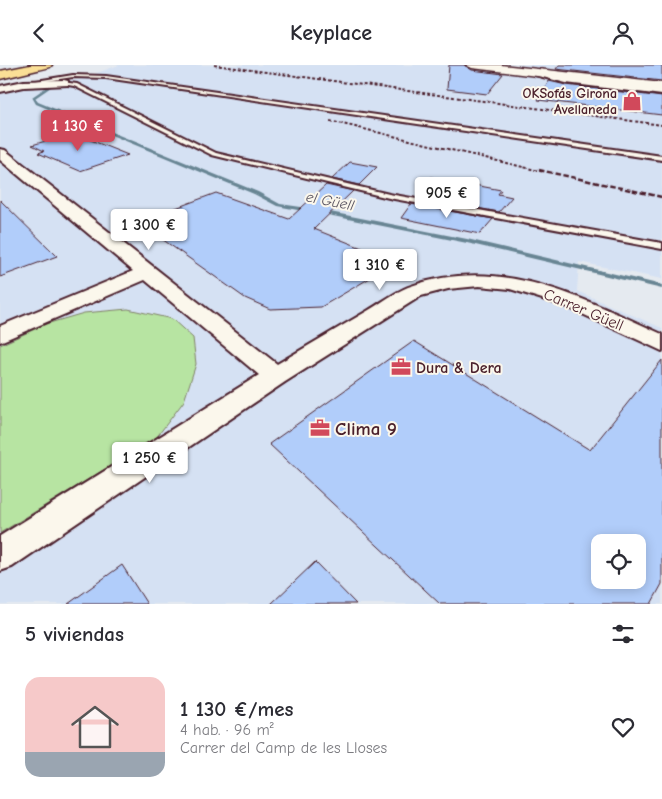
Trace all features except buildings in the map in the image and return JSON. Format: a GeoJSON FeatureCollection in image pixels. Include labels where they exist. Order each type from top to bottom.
{"type":"FeatureCollection","features":[{"type":"Feature","properties":{"kind":"highway"},"geometry":{"type":"LineString","coordinates":[[0,69],[13,65]]}},
{"type":"Feature","properties":{"kind":"highway"},"geometry":{"type":"LineString","coordinates":[[0,69],[21,65]]}},
{"type":"Feature","properties":{"kind":"highway"},"geometry":{"type":"LineString","coordinates":[[0,75],[39,65]]}},
{"type":"Feature","properties":{"kind":"highway"},"geometry":{"type":"LineString","coordinates":[[0,75],[46,65]]}},
{"type":"Feature","properties":{"kind":"main road"},"geometry":{"type":"LineString","coordinates":[[472,65],[662,87]]}},
{"type":"Feature","properties":{"kind":"street"},"geometry":{"type":"LineString","coordinates":[[588,78],[594,65]]}},
{"type":"Feature","properties":{"kind":"street"},"geometry":{"type":"LineString","coordinates":[[538,73],[566,80],[662,92]]}},
{"type":"Feature","properties":{"kind":"street"},"geometry":{"type":"LineString","coordinates":[[0,89],[24,84],[64,83]]}},
{"type":"Feature","properties":{"kind":"street"},"geometry":{"type":"LineString","coordinates":[[0,153],[276,376]]}},
{"type":"Feature","properties":{"kind":"street"},"geometry":{"type":"LineString","coordinates":[[0,335],[147,271]]}},
{"type":"Feature","properties":{"kind":"street","name":"Carrer Güell"},"geometry":{"type":"LineString","coordinates":[[0,555],[276,376],[414,291],[434,283],[452,280],[505,281],[532,287],[577,304],[662,343]]}},
{"type":"Feature","properties":{"kind":"lane"},"geometry":{"type":"LineString","coordinates":[[24,84],[73,76],[106,77],[662,158]]}},
{"type":"Feature","properties":{"kind":"lane"},"geometry":{"type":"LineString","coordinates":[[64,83],[74,85],[214,154],[389,196],[662,246]]}},
{"type":"Feature","properties":{"kind":"shaded area"},"geometry":{"type":"Polygon","coordinates":[[[119,65],[660,65],[660,88],[662,88],[662,279],[579,262],[577,291],[662,328],[662,604],[0,604],[0,87],[38,80],[78,80],[119,65]]]}},
{"type":"Feature","properties":{"kind":"green space"},"geometry":{"type":"Polygon","coordinates":[[[128,309],[172,319],[193,338],[196,364],[184,401],[156,438],[0,533],[0,345],[46,324],[84,313],[128,309]]]}},
{"type":"Feature","properties":{"kind":"waterway","name":"el Güell"},"geometry":{"type":"LineString","coordinates":[[52,85],[33,98],[37,103],[256,193],[279,205],[308,210]]}},
{"type":"Feature","properties":{"kind":"waterway","name":"el Güell"},"geometry":{"type":"LineString","coordinates":[[320,212],[467,241],[662,287]]}},
{"type":"Feature","properties":{"kind":"railway"},"geometry":{"type":"LineString","coordinates":[[214,65],[662,125]]}},
{"type":"Feature","properties":{"kind":"railway"},"geometry":{"type":"LineString","coordinates":[[330,121],[544,172]]}},
{"type":"Feature","properties":{"kind":"railway"},"geometry":{"type":"LineString","coordinates":[[539,170],[662,197]]}},
{"type":"Feature","properties":{"kind":"place","name":"OKSofás Girona Avellaneda"},"geometry":{"type":"Point","coordinates":[632,101]}},
{"type":"Feature","properties":{"kind":"place","name":"Dura & Dera"},"geometry":{"type":"Point","coordinates":[401,367]}},
{"type":"Feature","properties":{"kind":"place","name":"Clima 9"},"geometry":{"type":"Point","coordinates":[320,428]}}]}
